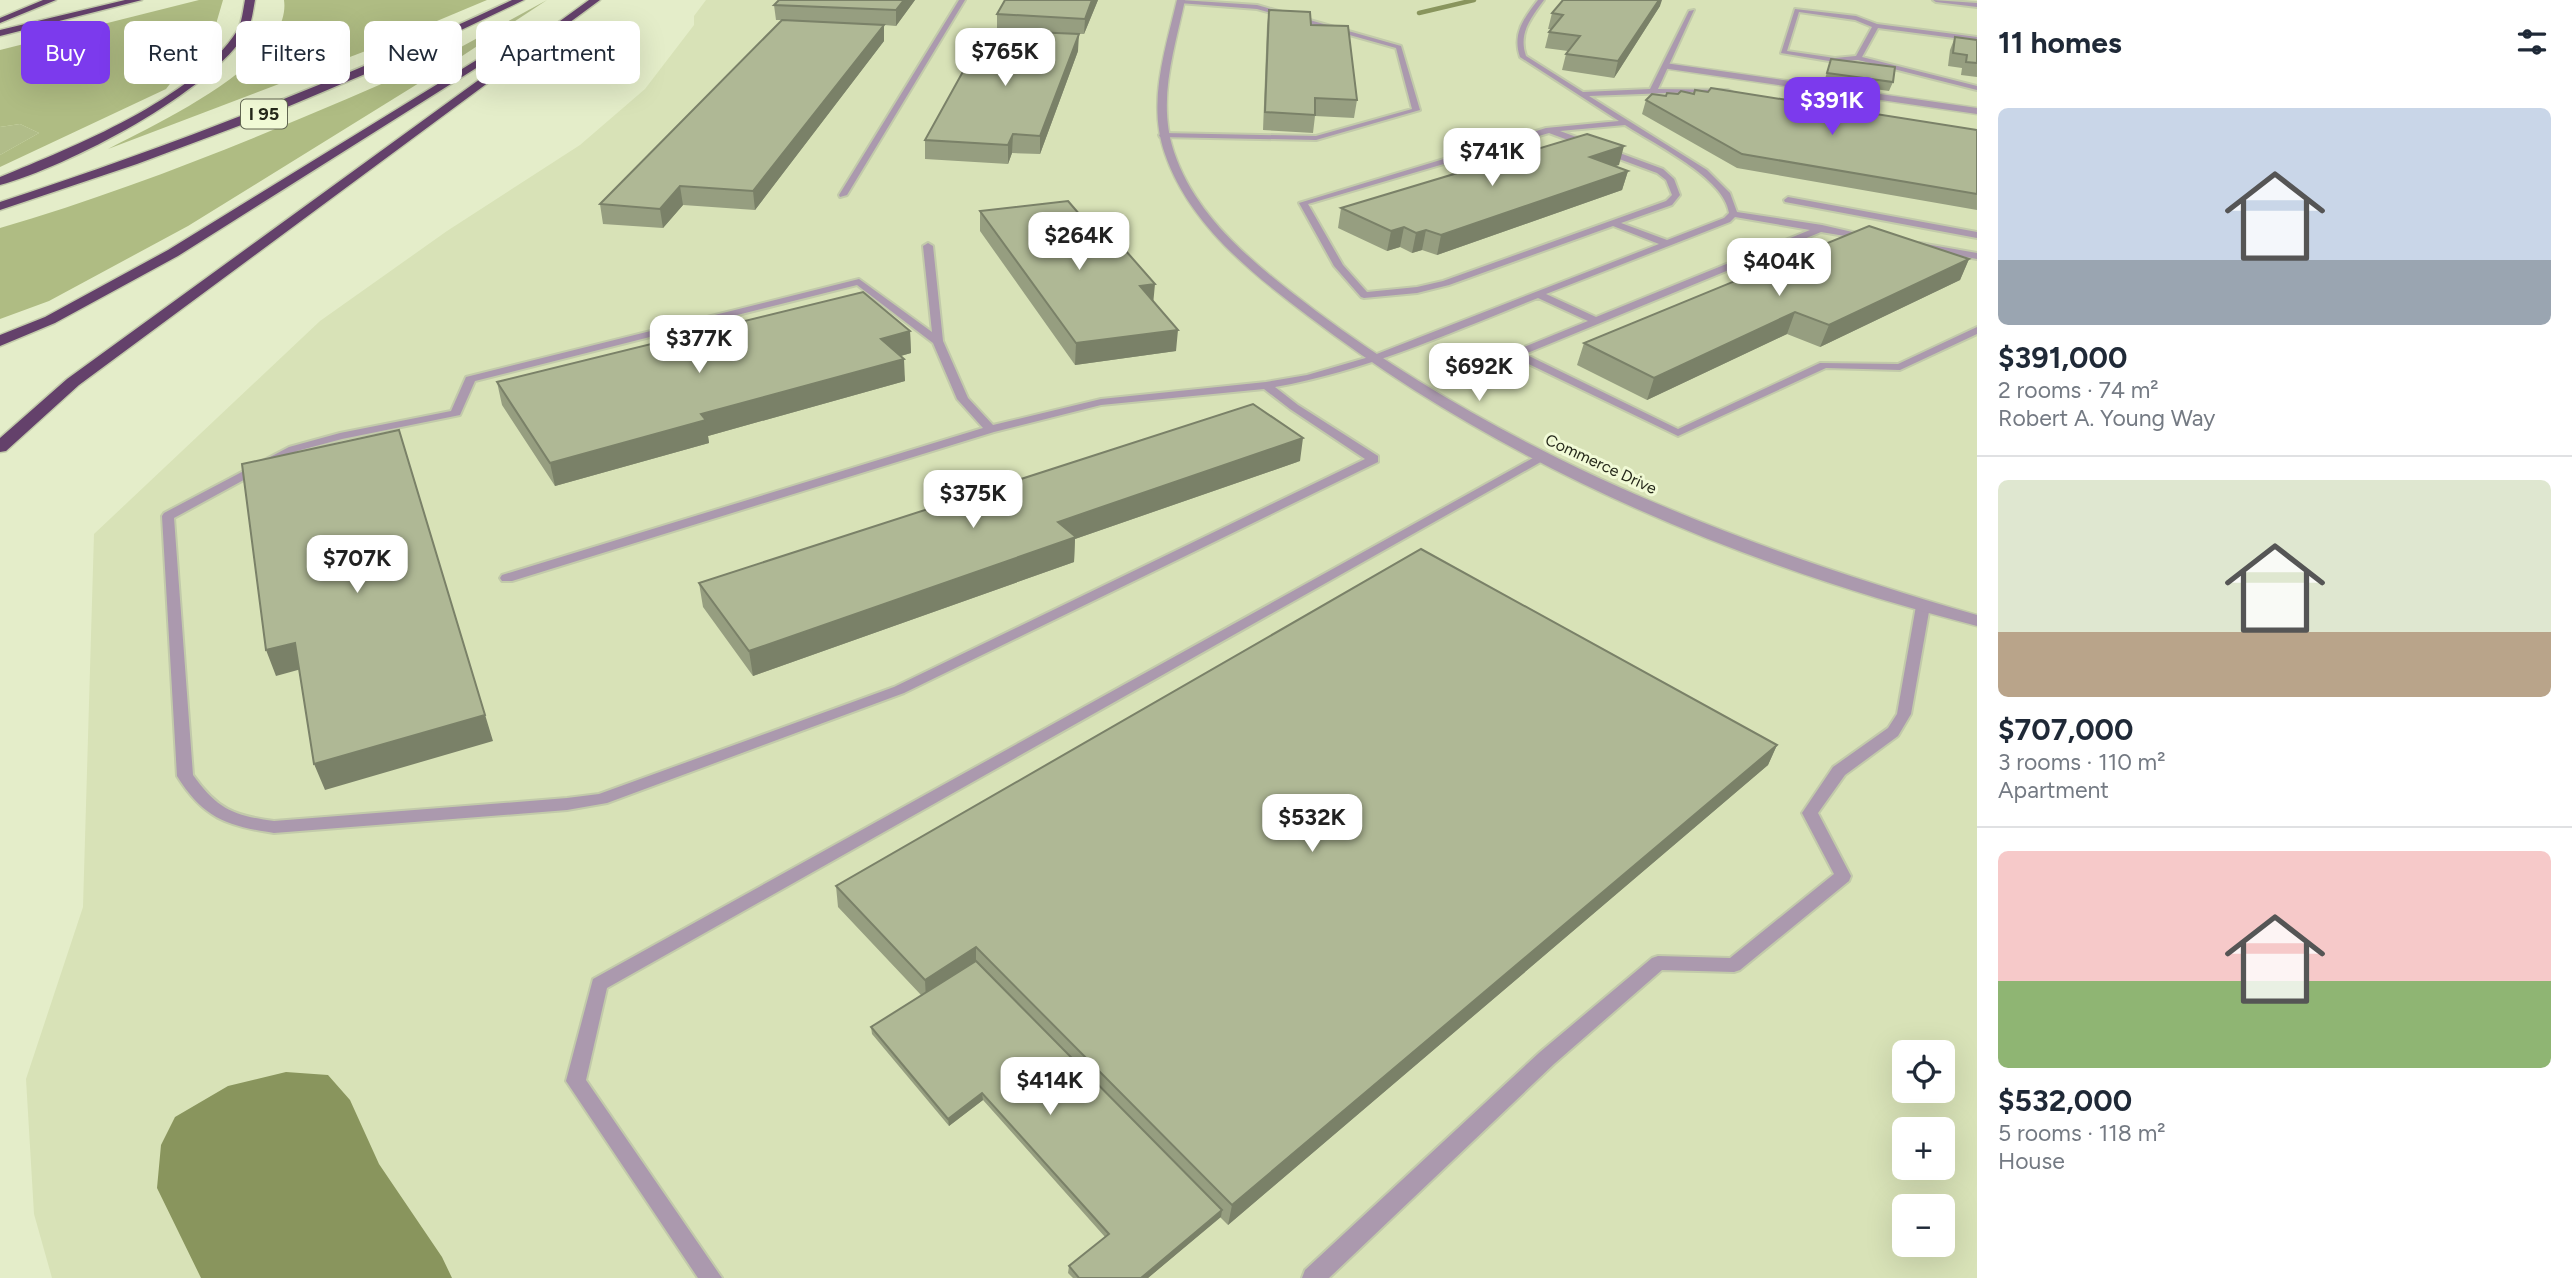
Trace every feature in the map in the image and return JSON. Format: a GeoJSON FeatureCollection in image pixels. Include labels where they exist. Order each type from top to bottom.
{"type":"FeatureCollection","features":[{"type":"Feature","properties":{"kind":"highway"},"geometry":{"type":"LineString","coordinates":[[0,22],[51,0]]}},
{"type":"Feature","properties":{"kind":"highway"},"geometry":{"type":"LineString","coordinates":[[0,33],[137,0]]}},
{"type":"Feature","properties":{"kind":"highway"},"geometry":{"type":"LineString","coordinates":[[0,181],[88,143],[180,92],[217,63],[239,39],[249,14],[250,0]]}},
{"type":"Feature","properties":{"kind":"highway","name":"I 95"},"geometry":{"type":"LineString","coordinates":[[0,206],[195,140],[328,89],[519,0]]}},
{"type":"Feature","properties":{"kind":"highway"},"geometry":{"type":"LineString","coordinates":[[0,341],[50,320],[173,253],[580,0]]}},
{"type":"Feature","properties":{"kind":"highway"},"geometry":{"type":"LineString","coordinates":[[0,447],[84,373],[595,0]]}},
{"type":"Feature","properties":{"kind":"street","name":"Commerce Drive"},"geometry":{"type":"LineString","coordinates":[[1181,1],[1158,112],[1163,135],[1181,181],[1200,210],[1227,241],[1306,311],[1373,359],[1542,457],[1711,531],[1923,606],[1977,621]]}},
{"type":"Feature","properties":{"kind":"street"},"geometry":{"type":"LineString","coordinates":[[1665,66],[1977,111]]}},
{"type":"Feature","properties":{"kind":"lane"},"geometry":{"type":"LineString","coordinates":[[843,195],[962,0]]}},
{"type":"Feature","properties":{"kind":"lane"},"geometry":{"type":"LineString","coordinates":[[1541,0],[1520,30],[1517,46],[1523,57],[1536,68],[1685,158],[1719,184],[1733,206],[1733,214]]}},
{"type":"Feature","properties":{"kind":"lane"},"geometry":{"type":"LineString","coordinates":[[1936,0],[1977,5]]}},
{"type":"Feature","properties":{"kind":"lane"},"geometry":{"type":"LineString","coordinates":[[1163,135],[1316,138],[1416,110],[1399,47],[1257,7],[1181,1]]}},
{"type":"Feature","properties":{"kind":"lane"},"geometry":{"type":"LineString","coordinates":[[1977,39],[1876,26],[1856,18],[1797,10],[1783,52],[1835,60],[1858,58],[1977,88]]}},
{"type":"Feature","properties":{"kind":"lane"},"geometry":{"type":"LineString","coordinates":[[1653,91],[1692,11]]}},
{"type":"Feature","properties":{"kind":"lane"},"geometry":{"type":"LineString","coordinates":[[1858,58],[1876,26]]}},
{"type":"Feature","properties":{"kind":"lane"},"geometry":{"type":"LineString","coordinates":[[1579,94],[1694,90],[1735,93]]}},
{"type":"Feature","properties":{"kind":"lane"},"geometry":{"type":"LineString","coordinates":[[1549,130],[1640,162],[1671,179],[1676,195],[1669,203],[1615,224],[1446,283],[1416,290],[1364,295],[1345,274],[1303,203],[1549,130],[1626,123]]}},
{"type":"Feature","properties":{"kind":"lane"},"geometry":{"type":"LineString","coordinates":[[1788,200],[1977,235]]}},
{"type":"Feature","properties":{"kind":"lane"},"geometry":{"type":"LineString","coordinates":[[508,578],[990,429],[1065,409],[1129,397],[1266,385],[1308,378],[1373,359],[1718,225],[1733,214],[1887,240]]}},
{"type":"Feature","properties":{"kind":"lane"},"geometry":{"type":"LineString","coordinates":[[1615,224],[1668,244]]}},
{"type":"Feature","properties":{"kind":"lane"},"geometry":{"type":"LineString","coordinates":[[1822,229],[1516,354],[1678,432],[1824,365],[1900,368],[1977,330]]}},
{"type":"Feature","properties":{"kind":"lane"},"geometry":{"type":"LineString","coordinates":[[1912,244],[1977,256]]}},
{"type":"Feature","properties":{"kind":"lane"},"geometry":{"type":"LineString","coordinates":[[928,246],[938,341],[963,399],[990,429]]}},
{"type":"Feature","properties":{"kind":"lane"},"geometry":{"type":"LineString","coordinates":[[938,341],[859,282],[470,379],[456,414],[340,436],[293,449],[168,516],[186,776],[203,803],[235,822],[274,827],[601,799],[732,752],[899,690],[1374,459],[1294,407],[1266,385]]}},
{"type":"Feature","properties":{"kind":"lane"},"geometry":{"type":"LineString","coordinates":[[1540,295],[1596,321]]}},
{"type":"Feature","properties":{"kind":"lane"},"geometry":{"type":"LineString","coordinates":[[711,1278],[576,1081],[599,984],[1542,457]]}},
{"type":"Feature","properties":{"kind":"lane"},"geometry":{"type":"LineString","coordinates":[[1313,1278],[1547,1058],[1658,963],[1734,965],[1843,876],[1810,813],[1839,771],[1893,732],[1904,714],[1923,606]]}},
{"type":"Feature","properties":{"kind":"shaded area"},"geometry":{"type":"Polygon","coordinates":[[[199,0],[223,0],[217,21],[124,21],[124,84],[170,84],[166,89],[0,167],[0,155],[39,133],[20,124],[0,127],[0,50],[21,45],[21,84],[110,84],[110,22],[199,0]]]}},
{"type":"Feature","properties":{"kind":"shaded area"},"geometry":{"type":"Polygon","coordinates":[[[284,0],[487,0],[437,21],[364,21],[364,52],[350,57],[350,21],[281,21],[284,0]]]}},
{"type":"Feature","properties":{"kind":"shaded area"},"geometry":{"type":"Polygon","coordinates":[[[547,0],[515,21],[509,21],[547,0]]]}},
{"type":"Feature","properties":{"kind":"shaded area"},"geometry":{"type":"Polygon","coordinates":[[[706,0],[1977,0],[1977,1278],[52,1278],[34,1214],[26,1079],[83,907],[94,534],[320,321],[447,231],[580,145],[645,89],[694,25],[694,16],[706,0]]]}},
{"type":"Feature","properties":{"kind":"shaded area"},"geometry":{"type":"Polygon","coordinates":[[[476,39],[476,47],[462,56],[462,46],[476,39]]]}},
{"type":"Feature","properties":{"kind":"shaded area"},"geometry":{"type":"Polygon","coordinates":[[[236,74],[236,84],[279,84],[108,149],[186,108],[236,74]]]}},
{"type":"Feature","properties":{"kind":"shaded area"},"geometry":{"type":"Polygon","coordinates":[[[381,84],[417,84],[188,226],[49,301],[0,319],[0,228],[112,192],[276,129],[381,84]]]}},
{"type":"Feature","properties":{"kind":"shaded area"},"geometry":{"type":"Polygon","coordinates":[[[20,124],[39,133],[0,155],[0,127],[20,124]]]}},
{"type":"Feature","properties":{"kind":"shaded area"},"geometry":{"type":"Polygon","coordinates":[[[286,1072],[328,1075],[350,1100],[379,1164],[442,1257],[452,1278],[201,1278],[157,1188],[161,1145],[175,1117],[228,1086],[286,1072]]]}},
{"type":"Feature","properties":{"kind":"building"},"geometry":{"type":"Polygon","coordinates":[[[779,0],[904,0],[896,10],[774,5],[779,0]]]}},
{"type":"Feature","properties":{"kind":"building"},"geometry":{"type":"Polygon","coordinates":[[[1005,0],[1092,0],[1085,19],[997,14],[1005,0]]]}},
{"type":"Feature","properties":{"kind":"building"},"geometry":{"type":"Polygon","coordinates":[[[1563,0],[1659,0],[1618,61],[1566,54],[1580,36],[1549,32],[1563,15],[1552,13],[1563,0]]]}},
{"type":"Feature","properties":{"kind":"building"},"geometry":{"type":"Polygon","coordinates":[[[1269,10],[1310,12],[1311,25],[1348,26],[1357,100],[1315,98],[1315,115],[1265,112],[1269,10]]]}},
{"type":"Feature","properties":{"kind":"building"},"geometry":{"type":"Polygon","coordinates":[[[782,20],[884,25],[753,191],[680,186],[660,209],[600,204],[782,20]]]}},
{"type":"Feature","properties":{"kind":"building"},"geometry":{"type":"Polygon","coordinates":[[[986,30],[1079,34],[1040,136],[1013,134],[1008,145],[925,140],[986,30]]]}},
{"type":"Feature","properties":{"kind":"building"},"geometry":{"type":"Polygon","coordinates":[[[1955,37],[1977,40],[1977,63],[1966,62],[1967,55],[1953,53],[1955,37]]]}},
{"type":"Feature","properties":{"kind":"building"},"geometry":{"type":"Polygon","coordinates":[[[1831,59],[1895,67],[1893,82],[1827,73],[1831,59]]]}},
{"type":"Feature","properties":{"kind":"building"},"geometry":{"type":"Polygon","coordinates":[[[1711,88],[1977,130],[1977,194],[1742,154],[1646,100],[1652,94],[1666,96],[1667,93],[1678,94],[1681,91],[1694,94],[1695,90],[1708,92],[1711,88]]]}},
{"type":"Feature","properties":{"kind":"building"},"geometry":{"type":"Polygon","coordinates":[[[1587,134],[1624,146],[1590,157],[1628,171],[1441,235],[1426,230],[1416,233],[1404,227],[1391,231],[1341,208],[1587,134]]]}},
{"type":"Feature","properties":{"kind":"building"},"geometry":{"type":"Polygon","coordinates":[[[1068,201],[1098,236],[1111,234],[1155,284],[1140,286],[1178,330],[1076,343],[980,211],[1068,201]]]}},
{"type":"Feature","properties":{"kind":"building"},"geometry":{"type":"Polygon","coordinates":[[[1869,226],[1969,259],[1829,325],[1795,312],[1654,378],[1584,343],[1869,226]]]}},
{"type":"Feature","properties":{"kind":"building"},"geometry":{"type":"Polygon","coordinates":[[[863,292],[910,331],[881,339],[904,359],[701,414],[706,420],[550,463],[497,382],[863,292]]]}},
{"type":"Feature","properties":{"kind":"building"},"geometry":{"type":"Polygon","coordinates":[[[1253,404],[1303,438],[1058,522],[1076,537],[749,651],[699,583],[1253,404]]]}},
{"type":"Feature","properties":{"kind":"building"},"geometry":{"type":"Polygon","coordinates":[[[399,430],[485,715],[314,764],[295,643],[266,650],[242,464],[399,430]]]}},
{"type":"Feature","properties":{"kind":"building"},"geometry":{"type":"Polygon","coordinates":[[[1421,549],[1777,745],[1232,1205],[976,947],[925,980],[836,886],[1421,549]]]}},
{"type":"Feature","properties":{"kind":"building"},"geometry":{"type":"Polygon","coordinates":[[[976,961],[1222,1210],[1141,1278],[1079,1278],[1069,1266],[1109,1234],[982,1093],[948,1119],[871,1027],[976,961]]]}},
{"type":"Feature","properties":{"kind":"waterway"},"geometry":{"type":"LineString","coordinates":[[1419,13],[1474,0]]}}]}
